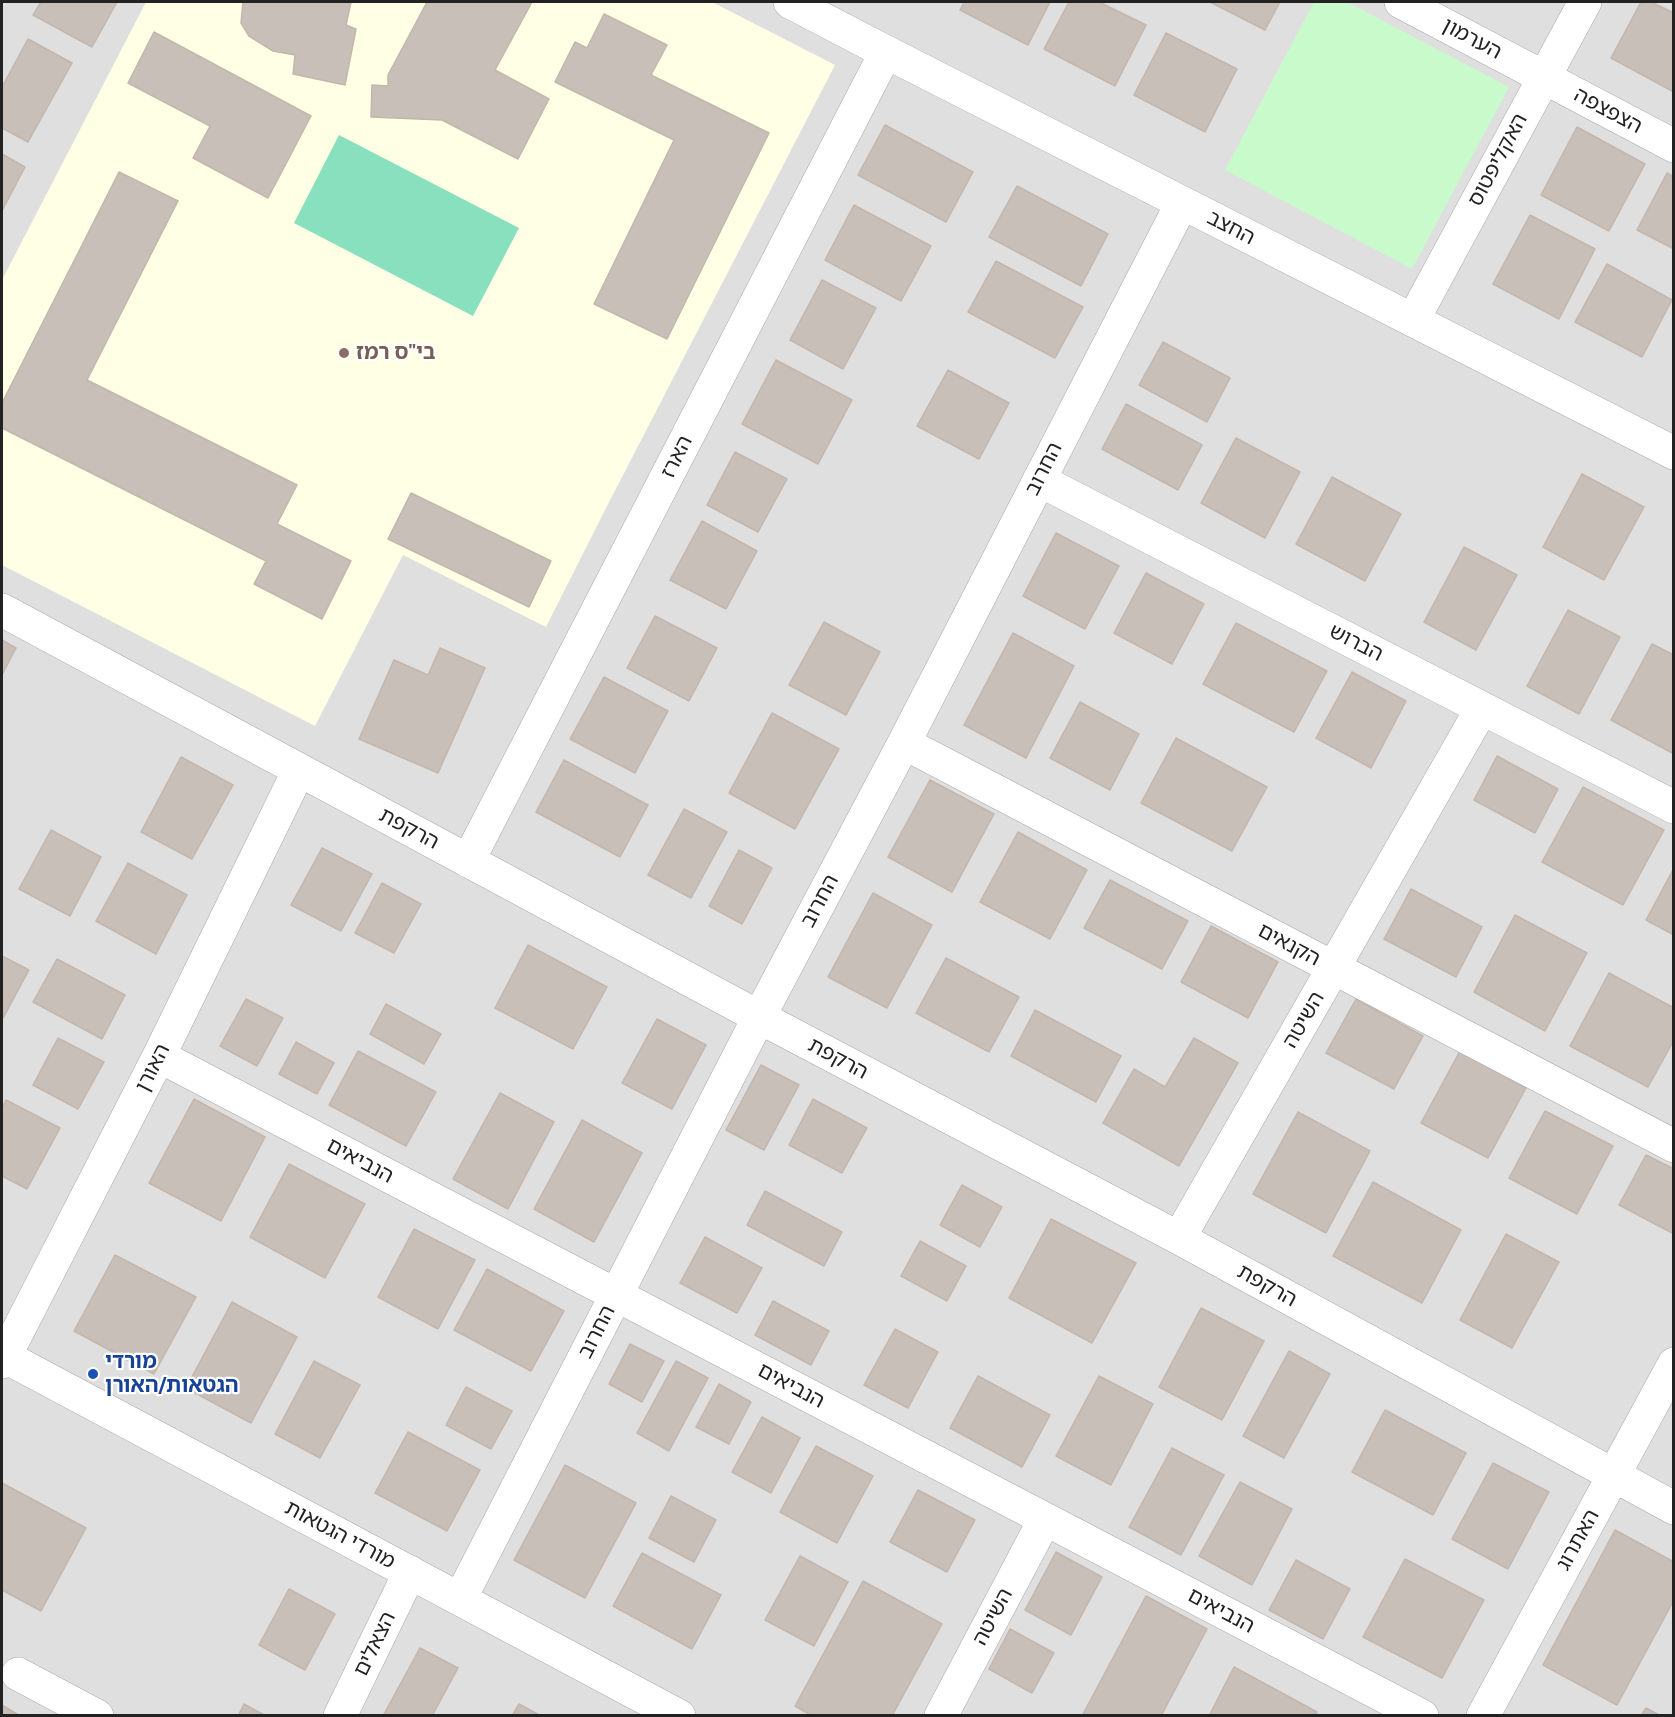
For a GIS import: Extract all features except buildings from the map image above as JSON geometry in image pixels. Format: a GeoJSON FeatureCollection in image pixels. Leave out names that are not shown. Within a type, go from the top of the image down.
{"type":"FeatureCollection","features":[{"type":"Feature","properties":{"kind":"street","name":"החצב"},"geometry":{"type":"LineString","coordinates":[[790,2],[1674,453]]}},
{"type":"Feature","properties":{"kind":"street","name":"הערמון"},"geometry":{"type":"LineString","coordinates":[[1401,2],[1543,77]]}},
{"type":"Feature","properties":{"kind":"street","name":"האקליפטוס"},"geometry":{"type":"LineString","coordinates":[[1413,320],[1585,2]]}},
{"type":"Feature","properties":{"kind":"street","name":"הארז"},"geometry":{"type":"LineString","coordinates":[[468,861],[886,52]]}},
{"type":"Feature","properties":{"kind":"street","name":"הצפצפה"},"geometry":{"type":"LineString","coordinates":[[1543,77],[1674,146]]}},
{"type":"Feature","properties":{"kind":"street","name":"החרוב"},"geometry":{"type":"LineString","coordinates":[[460,1599],[759,1017],[904,743],[1182,204]]}},
{"type":"Feature","properties":{"kind":"street","name":"הברוש"},"geometry":{"type":"LineString","coordinates":[[1039,480],[1674,807]]}},
{"type":"Feature","properties":{"kind":"street","name":"הרקפת"},"geometry":{"type":"LineString","coordinates":[[2,610],[759,1017],[1179,1238],[1674,1508]]}},
{"type":"Feature","properties":{"kind":"street","name":"השיטה"},"geometry":{"type":"LineString","coordinates":[[1179,1238],[1482,708]]}},
{"type":"Feature","properties":{"kind":"street","name":"הקנאים"},"geometry":{"type":"LineString","coordinates":[[904,743],[1674,1146]]}},
{"type":"Feature","properties":{"kind":"street","name":"האורן"},"geometry":{"type":"LineString","coordinates":[[2,1358],[159,1056],[299,770]]}},
{"type":"Feature","properties":{"kind":"street","name":"הנביאים"},"geometry":{"type":"LineString","coordinates":[[159,1056],[1422,1716]]}},
{"type":"Feature","properties":{"kind":"street","name":"מורדי הגטאות"},"geometry":{"type":"LineString","coordinates":[[2,1358],[679,1716]]}},
{"type":"Feature","properties":{"kind":"street","name":"האתרוג"},"geometry":{"type":"LineString","coordinates":[[1482,1716],[1674,1364]]}},
{"type":"Feature","properties":{"kind":"street","name":"השיטה"},"geometry":{"type":"LineString","coordinates":[[941,1716],[1045,1519]]}},
{"type":"Feature","properties":{"kind":"street","name":"הצאלים"},"geometry":{"type":"LineString","coordinates":[[340,1716],[410,1572]]}},
{"type":"Feature","properties":{"kind":"street"},"geometry":{"type":"LineString","coordinates":[[18,1674],[97,1716]]}},
{"type":"Feature","properties":{"kind":"shaded area"},"geometry":{"type":"Polygon","coordinates":[[[2,2],[1673,2],[1673,1715],[2,1715],[2,2]]]}},
{"type":"Feature","properties":{"kind":"shaded area","name":"בי\"ס רמז"},"geometry":{"type":"Polygon","coordinates":[[[146,2],[712,2],[835,65],[546,627],[403,555],[315,726],[2,565],[2,280],[146,2]]]}},
{"type":"Feature","properties":{"kind":"green space"},"geometry":{"type":"Polygon","coordinates":[[[1314,2],[1347,2],[1509,87],[1412,269],[1225,170],[1314,2]]]}},
{"type":"Feature","properties":{"kind":"green space"},"geometry":{"type":"Polygon","coordinates":[[[339,135],[519,228],[473,316],[294,223],[339,135]]]}},
{"type":"Feature","properties":{"kind":"place","name":"בי\"ס רמז"},"geometry":{"type":"Point","coordinates":[344,353]}},
{"type":"Feature","properties":{"kind":"place","name":"מורדי הגטאות/האורן"},"geometry":{"type":"Point","coordinates":[93,1374]}}]}
